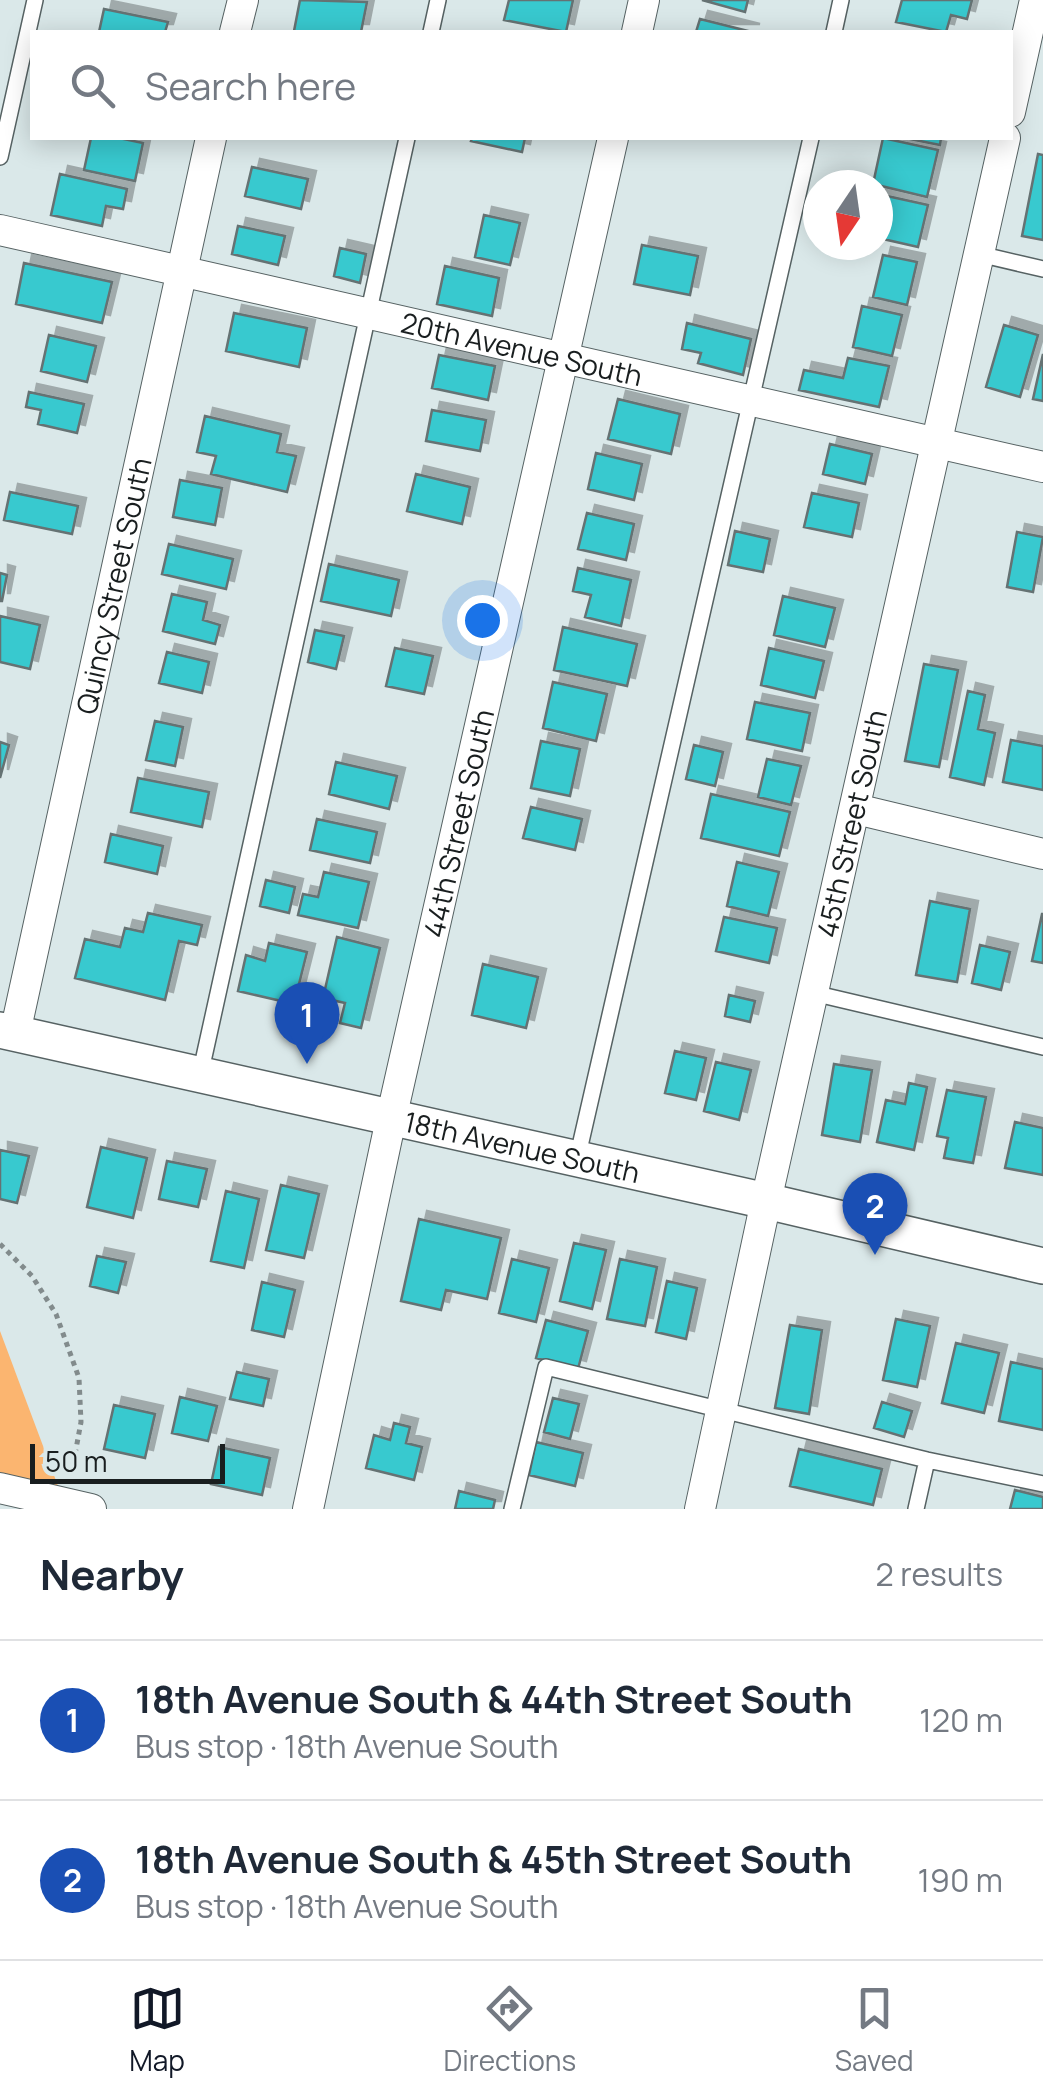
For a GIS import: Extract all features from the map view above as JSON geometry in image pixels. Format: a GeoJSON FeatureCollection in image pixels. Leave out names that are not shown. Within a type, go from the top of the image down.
{"type":"FeatureCollection","features":[{"type":"Feature","properties":{"kind":"street"},"geometry":{"type":"LineString","coordinates":[[236,30],[243,0]]}},
{"type":"Feature","properties":{"kind":"street"},"geometry":{"type":"LineString","coordinates":[[637,30],[644,0]]}},
{"type":"Feature","properties":{"kind":"street"},"geometry":{"type":"LineString","coordinates":[[1013,107],[1032,72],[1035,0]]}},
{"type":"Feature","properties":{"kind":"street","name":"Quincy Street South"},"geometry":{"type":"LineString","coordinates":[[8,1032],[212,140]]}},
{"type":"Feature","properties":{"kind":"street","name":"44th Street South"},"geometry":{"type":"LineString","coordinates":[[308,1509],[391,1118],[613,140]]}},
{"type":"Feature","properties":{"kind":"street","name":"45th Street South"},"geometry":{"type":"LineString","coordinates":[[700,1509],[1005,140]]}},
{"type":"Feature","properties":{"kind":"street","name":"20th Avenue South"},"geometry":{"type":"LineString","coordinates":[[0,230],[1043,467]]}},
{"type":"Feature","properties":{"kind":"street"},"geometry":{"type":"LineString","coordinates":[[856,809],[1043,854]]}},
{"type":"Feature","properties":{"kind":"street","name":"18th Avenue South"},"geometry":{"type":"LineString","coordinates":[[8,1032],[1043,1266]]}},
{"type":"Feature","properties":{"kind":"street"},"geometry":{"type":"LineString","coordinates":[[0,1488],[79,1506]]}},
{"type":"Feature","properties":{"kind":"lane"},"geometry":{"type":"LineString","coordinates":[[0,156],[35,0]]}},
{"type":"Feature","properties":{"kind":"lane"},"geometry":{"type":"LineString","coordinates":[[431,30],[438,0]]}},
{"type":"Feature","properties":{"kind":"lane"},"geometry":{"type":"LineString","coordinates":[[834,30],[841,0]]}},
{"type":"Feature","properties":{"kind":"lane"},"geometry":{"type":"LineString","coordinates":[[200,1075],[407,140]]}},
{"type":"Feature","properties":{"kind":"lane"},"geometry":{"type":"LineString","coordinates":[[577,1160],[811,140]]}},
{"type":"Feature","properties":{"kind":"lane"},"geometry":{"type":"LineString","coordinates":[[978,254],[1043,269]]}},
{"type":"Feature","properties":{"kind":"lane"},"geometry":{"type":"LineString","coordinates":[[814,994],[1043,1047]]}},
{"type":"Feature","properties":{"kind":"lane"},"geometry":{"type":"LineString","coordinates":[[512,1509],[546,1367],[927,1460],[1043,1484]]}},
{"type":"Feature","properties":{"kind":"lane"},"geometry":{"type":"LineString","coordinates":[[916,1509],[927,1460]]}},
{"type":"Feature","properties":{"kind":"path"},"geometry":{"type":"LineString","coordinates":[[0,1244],[32,1276],[56,1314],[79,1378],[79,1506]]}},
{"type":"Feature","properties":{"kind":"shaded area"},"geometry":{"type":"Polygon","coordinates":[[[0,1331],[58,1486],[0,1473],[0,1331]]]}},
{"type":"Feature","properties":{"kind":"building"},"geometry":{"type":"Polygon","coordinates":[[[300,0],[367,2],[361,30],[294,30],[300,0]]]}},
{"type":"Feature","properties":{"kind":"building"},"geometry":{"type":"Polygon","coordinates":[[[509,0],[573,0],[566,30],[504,20],[509,0]]]}},
{"type":"Feature","properties":{"kind":"building"},"geometry":{"type":"Polygon","coordinates":[[[702,0],[748,0],[745,12],[702,0]]]}},
{"type":"Feature","properties":{"kind":"building"},"geometry":{"type":"Polygon","coordinates":[[[902,0],[972,0],[967,19],[951,15],[947,30],[896,22],[902,0]]]}},
{"type":"Feature","properties":{"kind":"building"},"geometry":{"type":"Polygon","coordinates":[[[104,9],[168,22],[166,30],[99,30],[104,9]]]}},
{"type":"Feature","properties":{"kind":"building"},"geometry":{"type":"Polygon","coordinates":[[[700,19],[744,30],[697,30],[700,19]]]}},
{"type":"Feature","properties":{"kind":"building"},"geometry":{"type":"Polygon","coordinates":[[[91,140],[143,143],[135,181],[84,170],[91,140]]]}},
{"type":"Feature","properties":{"kind":"building"},"geometry":{"type":"Polygon","coordinates":[[[471,140],[525,140],[522,152],[471,140]]]}},
{"type":"Feature","properties":{"kind":"building"},"geometry":{"type":"Polygon","coordinates":[[[883,140],[938,150],[927,197],[893,189],[893,170],[876,170],[883,140]]]}},
{"type":"Feature","properties":{"kind":"building"},"geometry":{"type":"Polygon","coordinates":[[[915,140],[941,140],[940,145],[915,140]]]}},
{"type":"Feature","properties":{"kind":"building"},"geometry":{"type":"Polygon","coordinates":[[[1038,154],[1043,155],[1043,240],[1022,236],[1038,154]]]}},
{"type":"Feature","properties":{"kind":"building"},"geometry":{"type":"Polygon","coordinates":[[[252,167],[308,179],[301,209],[245,196],[252,167]]]}},
{"type":"Feature","properties":{"kind":"building"},"geometry":{"type":"Polygon","coordinates":[[[60,174],[127,189],[123,209],[106,206],[102,226],[51,215],[60,174]]]}},
{"type":"Feature","properties":{"kind":"building"},"geometry":{"type":"Polygon","coordinates":[[[893,197],[928,205],[918,247],[893,241],[893,197]]]}},
{"type":"Feature","properties":{"kind":"building"},"geometry":{"type":"Polygon","coordinates":[[[484,215],[520,223],[510,265],[475,257],[484,215]]]}},
{"type":"Feature","properties":{"kind":"building"},"geometry":{"type":"Polygon","coordinates":[[[238,226],[285,236],[278,265],[232,254],[238,226]]]}},
{"type":"Feature","properties":{"kind":"building"},"geometry":{"type":"Polygon","coordinates":[[[642,245],[698,256],[690,295],[634,284],[642,245]]]}},
{"type":"Feature","properties":{"kind":"building"},"geometry":{"type":"Polygon","coordinates":[[[340,248],[366,254],[360,283],[334,276],[340,248]]]}},
{"type":"Feature","properties":{"kind":"building"},"geometry":{"type":"Polygon","coordinates":[[[893,257],[917,262],[907,305],[873,297],[882,260],[893,257]]]}},
{"type":"Feature","properties":{"kind":"building"},"geometry":{"type":"Polygon","coordinates":[[[24,263],[112,282],[102,323],[16,304],[24,263]]]}},
{"type":"Feature","properties":{"kind":"building"},"geometry":{"type":"Polygon","coordinates":[[[445,266],[499,278],[492,316],[437,304],[445,266]]]}},
{"type":"Feature","properties":{"kind":"building"},"geometry":{"type":"Polygon","coordinates":[[[862,306],[902,315],[892,356],[853,347],[862,306]]]}},
{"type":"Feature","properties":{"kind":"building"},"geometry":{"type":"Polygon","coordinates":[[[234,313],[307,328],[299,367],[226,351],[234,313]]]}},
{"type":"Feature","properties":{"kind":"building"},"geometry":{"type":"Polygon","coordinates":[[[687,323],[751,339],[743,375],[698,363],[701,353],[682,349],[687,323]]]}},
{"type":"Feature","properties":{"kind":"building"},"geometry":{"type":"Polygon","coordinates":[[[1004,325],[1038,335],[1020,397],[986,387],[1004,325]]]}},
{"type":"Feature","properties":{"kind":"building"},"geometry":{"type":"Polygon","coordinates":[[[49,335],[96,346],[87,382],[41,371],[49,335]]]}},
{"type":"Feature","properties":{"kind":"building"},"geometry":{"type":"Polygon","coordinates":[[[1043,354],[1043,401],[1033,399],[1043,354]]]}},
{"type":"Feature","properties":{"kind":"building"},"geometry":{"type":"Polygon","coordinates":[[[439,355],[495,366],[488,400],[432,388],[439,355]]]}},
{"type":"Feature","properties":{"kind":"building"},"geometry":{"type":"Polygon","coordinates":[[[848,358],[889,366],[879,407],[799,390],[804,370],[843,378],[848,358]]]}},
{"type":"Feature","properties":{"kind":"building"},"geometry":{"type":"Polygon","coordinates":[[[29,392],[84,404],[77,433],[38,424],[41,410],[26,407],[29,392]]]}},
{"type":"Feature","properties":{"kind":"building"},"geometry":{"type":"Polygon","coordinates":[[[618,399],[680,414],[671,454],[608,439],[618,399]]]}},
{"type":"Feature","properties":{"kind":"building"},"geometry":{"type":"Polygon","coordinates":[[[432,410],[486,420],[480,451],[426,441],[432,410]]]}},
{"type":"Feature","properties":{"kind":"building"},"geometry":{"type":"Polygon","coordinates":[[[205,416],[281,434],[277,452],[296,456],[287,492],[211,474],[216,456],[197,452],[205,416]]]}},
{"type":"Feature","properties":{"kind":"building"},"geometry":{"type":"Polygon","coordinates":[[[830,444],[872,454],[865,484],[823,474],[830,444]]]}},
{"type":"Feature","properties":{"kind":"building"},"geometry":{"type":"Polygon","coordinates":[[[596,453],[642,464],[634,500],[588,489],[596,453]]]}},
{"type":"Feature","properties":{"kind":"building"},"geometry":{"type":"Polygon","coordinates":[[[416,474],[470,487],[462,524],[407,511],[416,474]]]}},
{"type":"Feature","properties":{"kind":"building"},"geometry":{"type":"Polygon","coordinates":[[[180,480],[222,488],[215,525],[173,517],[180,480]]]}},
{"type":"Feature","properties":{"kind":"building"},"geometry":{"type":"Polygon","coordinates":[[[10,492],[78,506],[72,534],[4,520],[10,492]]]}},
{"type":"Feature","properties":{"kind":"building"},"geometry":{"type":"Polygon","coordinates":[[[812,493],[859,503],[852,537],[804,527],[812,493]]]}},
{"type":"Feature","properties":{"kind":"building"},"geometry":{"type":"Polygon","coordinates":[[[587,513],[634,524],[626,560],[578,549],[587,513]]]}},
{"type":"Feature","properties":{"kind":"building"},"geometry":{"type":"Polygon","coordinates":[[[735,531],[770,539],[763,572],[728,565],[735,531]]]}},
{"type":"Feature","properties":{"kind":"building"},"geometry":{"type":"Polygon","coordinates":[[[1017,532],[1043,537],[1033,592],[1007,587],[1017,532]]]}},
{"type":"Feature","properties":{"kind":"building"},"geometry":{"type":"Polygon","coordinates":[[[169,544],[233,559],[226,589],[162,574],[169,544]]]}},
{"type":"Feature","properties":{"kind":"building"},"geometry":{"type":"Polygon","coordinates":[[[329,564],[399,580],[391,616],[321,601],[329,564]]]}},
{"type":"Feature","properties":{"kind":"building"},"geometry":{"type":"Polygon","coordinates":[[[578,568],[631,580],[621,626],[585,617],[591,595],[573,591],[578,568]]]}},
{"type":"Feature","properties":{"kind":"building"},"geometry":{"type":"Polygon","coordinates":[[[0,573],[7,575],[2,601],[0,601],[0,573]]]}},
{"type":"Feature","properties":{"kind":"building"},"geometry":{"type":"Polygon","coordinates":[[[172,594],[207,602],[203,620],[220,625],[215,644],[163,631],[172,594]]]}},
{"type":"Feature","properties":{"kind":"building"},"geometry":{"type":"Polygon","coordinates":[[[783,596],[835,608],[825,647],[774,635],[783,596]]]}},
{"type":"Feature","properties":{"kind":"building"},"geometry":{"type":"Polygon","coordinates":[[[0,616],[40,625],[30,669],[0,662],[0,616]]]}},
{"type":"Feature","properties":{"kind":"building"},"geometry":{"type":"Polygon","coordinates":[[[563,627],[637,644],[627,686],[554,670],[563,627]]]}},
{"type":"Feature","properties":{"kind":"building"},"geometry":{"type":"Polygon","coordinates":[[[315,630],[344,636],[336,669],[308,662],[315,630]]]}},
{"type":"Feature","properties":{"kind":"building"},"geometry":{"type":"Polygon","coordinates":[[[395,648],[433,656],[424,694],[386,686],[395,648]]]}},
{"type":"Feature","properties":{"kind":"building"},"geometry":{"type":"Polygon","coordinates":[[[769,648],[824,661],[815,698],[761,685],[769,648]]]}},
{"type":"Feature","properties":{"kind":"building"},"geometry":{"type":"Polygon","coordinates":[[[167,652],[209,662],[202,693],[159,683],[167,652]]]}},
{"type":"Feature","properties":{"kind":"building"},"geometry":{"type":"Polygon","coordinates":[[[924,664],[958,670],[939,767],[905,761],[924,664]]]}},
{"type":"Feature","properties":{"kind":"building"},"geometry":{"type":"Polygon","coordinates":[[[553,682],[607,694],[596,741],[543,728],[553,682]]]}},
{"type":"Feature","properties":{"kind":"building"},"geometry":{"type":"Polygon","coordinates":[[[968,691],[985,695],[978,729],[995,733],[984,785],[950,777],[968,691]]]}},
{"type":"Feature","properties":{"kind":"building"},"geometry":{"type":"Polygon","coordinates":[[[755,702],[810,713],[802,751],[747,739],[755,702]]]}},
{"type":"Feature","properties":{"kind":"building"},"geometry":{"type":"Polygon","coordinates":[[[155,721],[183,727],[175,766],[146,760],[155,721]]]}},
{"type":"Feature","properties":{"kind":"building"},"geometry":{"type":"Polygon","coordinates":[[[1011,740],[1043,746],[1043,790],[1003,782],[1011,740]]]}},
{"type":"Feature","properties":{"kind":"building"},"geometry":{"type":"Polygon","coordinates":[[[541,741],[580,749],[570,796],[531,788],[541,741]]]}},
{"type":"Feature","properties":{"kind":"building"},"geometry":{"type":"Polygon","coordinates":[[[0,742],[9,745],[0,778],[0,742]]]}},
{"type":"Feature","properties":{"kind":"building"},"geometry":{"type":"Polygon","coordinates":[[[694,745],[723,752],[715,786],[686,779],[694,745]]]}},
{"type":"Feature","properties":{"kind":"building"},"geometry":{"type":"Polygon","coordinates":[[[767,759],[801,766],[791,805],[758,797],[767,759]]]}},
{"type":"Feature","properties":{"kind":"building"},"geometry":{"type":"Polygon","coordinates":[[[336,762],[397,776],[389,809],[329,794],[336,762]]]}},
{"type":"Feature","properties":{"kind":"building"},"geometry":{"type":"Polygon","coordinates":[[[138,778],[209,792],[202,827],[131,812],[138,778]]]}},
{"type":"Feature","properties":{"kind":"building"},"geometry":{"type":"Polygon","coordinates":[[[711,794],[790,812],[779,856],[701,838],[711,794]]]}},
{"type":"Feature","properties":{"kind":"building"},"geometry":{"type":"Polygon","coordinates":[[[531,807],[582,819],[575,850],[523,838],[531,807]]]}},
{"type":"Feature","properties":{"kind":"building"},"geometry":{"type":"Polygon","coordinates":[[[317,819],[377,832],[370,863],[310,850],[317,819]]]}},
{"type":"Feature","properties":{"kind":"building"},"geometry":{"type":"Polygon","coordinates":[[[111,834],[163,846],[157,874],[105,862],[111,834]]]}},
{"type":"Feature","properties":{"kind":"building"},"geometry":{"type":"Polygon","coordinates":[[[737,862],[779,872],[768,916],[727,906],[737,862]]]}},
{"type":"Feature","properties":{"kind":"building"},"geometry":{"type":"Polygon","coordinates":[[[324,872],[369,882],[358,928],[298,915],[303,894],[318,897],[324,872]]]}},
{"type":"Feature","properties":{"kind":"building"},"geometry":{"type":"Polygon","coordinates":[[[266,880],[295,887],[289,913],[260,906],[266,880]]]}},
{"type":"Feature","properties":{"kind":"building"},"geometry":{"type":"Polygon","coordinates":[[[930,901],[970,909],[957,982],[916,975],[930,901]]]}},
{"type":"Feature","properties":{"kind":"building"},"geometry":{"type":"Polygon","coordinates":[[[148,913],[202,925],[197,945],[179,941],[165,1000],[75,978],[85,939],[120,947],[125,928],[143,932],[148,913]]]}},
{"type":"Feature","properties":{"kind":"building"},"geometry":{"type":"Polygon","coordinates":[[[1043,914],[1043,963],[1032,961],[1043,914]]]}},
{"type":"Feature","properties":{"kind":"building"},"geometry":{"type":"Polygon","coordinates":[[[724,917],[777,928],[769,963],[716,951],[724,917]]]}},
{"type":"Feature","properties":{"kind":"building"},"geometry":{"type":"Polygon","coordinates":[[[337,937],[380,948],[361,1028],[340,1023],[345,1003],[323,998],[337,937]]]}},
{"type":"Feature","properties":{"kind":"building"},"geometry":{"type":"Polygon","coordinates":[[[269,943],[307,952],[294,1004],[238,991],[246,955],[265,961],[269,943]]]}},
{"type":"Feature","properties":{"kind":"building"},"geometry":{"type":"Polygon","coordinates":[[[980,945],[1010,952],[1001,990],[972,983],[980,945]]]}},
{"type":"Feature","properties":{"kind":"building"},"geometry":{"type":"Polygon","coordinates":[[[483,964],[538,977],[526,1028],[472,1015],[483,964]]]}},
{"type":"Feature","properties":{"kind":"building"},"geometry":{"type":"Polygon","coordinates":[[[729,995],[755,1001],[750,1022],[725,1016],[729,995]]]}},
{"type":"Feature","properties":{"kind":"building"},"geometry":{"type":"Polygon","coordinates":[[[675,1051],[706,1058],[696,1100],[665,1093],[675,1051]]]}},
{"type":"Feature","properties":{"kind":"building"},"geometry":{"type":"Polygon","coordinates":[[[716,1062],[751,1070],[739,1120],[704,1111],[716,1062]]]}},
{"type":"Feature","properties":{"kind":"building"},"geometry":{"type":"Polygon","coordinates":[[[834,1064],[872,1070],[860,1142],[822,1135],[834,1064]]]}},
{"type":"Feature","properties":{"kind":"building"},"geometry":{"type":"Polygon","coordinates":[[[909,1083],[927,1087],[914,1150],[877,1142],[886,1100],[905,1104],[909,1083]]]}},
{"type":"Feature","properties":{"kind":"building"},"geometry":{"type":"Polygon","coordinates":[[[947,1090],[986,1097],[973,1163],[944,1158],[948,1138],[937,1136],[947,1090]]]}},
{"type":"Feature","properties":{"kind":"building"},"geometry":{"type":"Polygon","coordinates":[[[1015,1122],[1043,1128],[1043,1175],[1005,1168],[1015,1122]]]}},
{"type":"Feature","properties":{"kind":"building"},"geometry":{"type":"Polygon","coordinates":[[[101,1147],[147,1158],[133,1218],[87,1207],[101,1147]]]}},
{"type":"Feature","properties":{"kind":"building"},"geometry":{"type":"Polygon","coordinates":[[[0,1150],[29,1156],[17,1203],[0,1199],[0,1150]]]}},
{"type":"Feature","properties":{"kind":"building"},"geometry":{"type":"Polygon","coordinates":[[[167,1161],[207,1169],[198,1207],[159,1199],[167,1161]]]}},
{"type":"Feature","properties":{"kind":"building"},"geometry":{"type":"Polygon","coordinates":[[[281,1185],[319,1194],[304,1258],[266,1250],[281,1185]]]}},
{"type":"Feature","properties":{"kind":"building"},"geometry":{"type":"Polygon","coordinates":[[[226,1191],[259,1199],[244,1268],[211,1261],[226,1191]]]}},
{"type":"Feature","properties":{"kind":"building"},"geometry":{"type":"Polygon","coordinates":[[[419,1219],[501,1238],[487,1299],[446,1290],[441,1310],[401,1301],[419,1219]]]}},
{"type":"Feature","properties":{"kind":"building"},"geometry":{"type":"Polygon","coordinates":[[[574,1243],[606,1250],[592,1309],[560,1301],[574,1243]]]}},
{"type":"Feature","properties":{"kind":"building"},"geometry":{"type":"Polygon","coordinates":[[[97,1256],[126,1262],[118,1293],[90,1286],[97,1256]]]}},
{"type":"Feature","properties":{"kind":"building"},"geometry":{"type":"Polygon","coordinates":[[[512,1259],[549,1268],[536,1322],[499,1313],[512,1259]]]}},
{"type":"Feature","properties":{"kind":"building"},"geometry":{"type":"Polygon","coordinates":[[[620,1259],[657,1267],[645,1326],[607,1319],[620,1259]]]}},
{"type":"Feature","properties":{"kind":"building"},"geometry":{"type":"Polygon","coordinates":[[[667,1281],[697,1288],[686,1339],[656,1332],[667,1281]]]}},
{"type":"Feature","properties":{"kind":"building"},"geometry":{"type":"Polygon","coordinates":[[[262,1282],[295,1290],[284,1337],[252,1330],[262,1282]]]}},
{"type":"Feature","properties":{"kind":"building"},"geometry":{"type":"Polygon","coordinates":[[[896,1319],[930,1326],[917,1387],[883,1380],[896,1319]]]}},
{"type":"Feature","properties":{"kind":"building"},"geometry":{"type":"Polygon","coordinates":[[[546,1320],[588,1331],[578,1369],[536,1358],[546,1320]]]}},
{"type":"Feature","properties":{"kind":"building"},"geometry":{"type":"Polygon","coordinates":[[[790,1325],[822,1330],[809,1414],[775,1408],[790,1325]]]}},
{"type":"Feature","properties":{"kind":"building"},"geometry":{"type":"Polygon","coordinates":[[[956,1343],[999,1353],[984,1413],[942,1403],[956,1343]]]}},
{"type":"Feature","properties":{"kind":"building"},"geometry":{"type":"Polygon","coordinates":[[[1011,1362],[1043,1369],[1043,1430],[999,1421],[1011,1362]]]}},
{"type":"Feature","properties":{"kind":"building"},"geometry":{"type":"Polygon","coordinates":[[[237,1372],[269,1379],[263,1406],[230,1399],[237,1372]]]}},
{"type":"Feature","properties":{"kind":"building"},"geometry":{"type":"Polygon","coordinates":[[[180,1397],[217,1406],[208,1441],[172,1433],[180,1397]]]}},
{"type":"Feature","properties":{"kind":"building"},"geometry":{"type":"Polygon","coordinates":[[[553,1398],[579,1404],[570,1439],[544,1432],[553,1398]]]}},
{"type":"Feature","properties":{"kind":"building"},"geometry":{"type":"Polygon","coordinates":[[[882,1402],[912,1411],[904,1437],[874,1428],[882,1402]]]}},
{"type":"Feature","properties":{"kind":"building"},"geometry":{"type":"Polygon","coordinates":[[[114,1405],[155,1414],[145,1458],[104,1449],[114,1405]]]}},
{"type":"Feature","properties":{"kind":"building"},"geometry":{"type":"Polygon","coordinates":[[[394,1423],[410,1427],[406,1443],[422,1447],[414,1480],[366,1468],[374,1435],[390,1440],[394,1423]]]}},
{"type":"Feature","properties":{"kind":"building"},"geometry":{"type":"Polygon","coordinates":[[[536,1442],[583,1453],[575,1486],[529,1475],[536,1442]]]}},
{"type":"Feature","properties":{"kind":"building"},"geometry":{"type":"Polygon","coordinates":[[[219,1447],[270,1458],[262,1495],[211,1484],[219,1447]]]}},
{"type":"Feature","properties":{"kind":"building"},"geometry":{"type":"Polygon","coordinates":[[[799,1449],[882,1469],[873,1505],[790,1486],[799,1449]]]}},
{"type":"Feature","properties":{"kind":"building"},"geometry":{"type":"Polygon","coordinates":[[[1015,1490],[1043,1497],[1043,1509],[1010,1509],[1015,1490]]]}},
{"type":"Feature","properties":{"kind":"building"},"geometry":{"type":"Polygon","coordinates":[[[459,1491],[495,1500],[493,1509],[455,1509],[459,1491]]]}},
{"type":"Feature","properties":{"kind":"place","name":"18th Avenue South & 44th Street South"},"geometry":{"type":"Point","coordinates":[307,1064]}},
{"type":"Feature","properties":{"kind":"place","name":"18th Avenue South & 45th Street South"},"geometry":{"type":"Point","coordinates":[875,1255]}}]}
